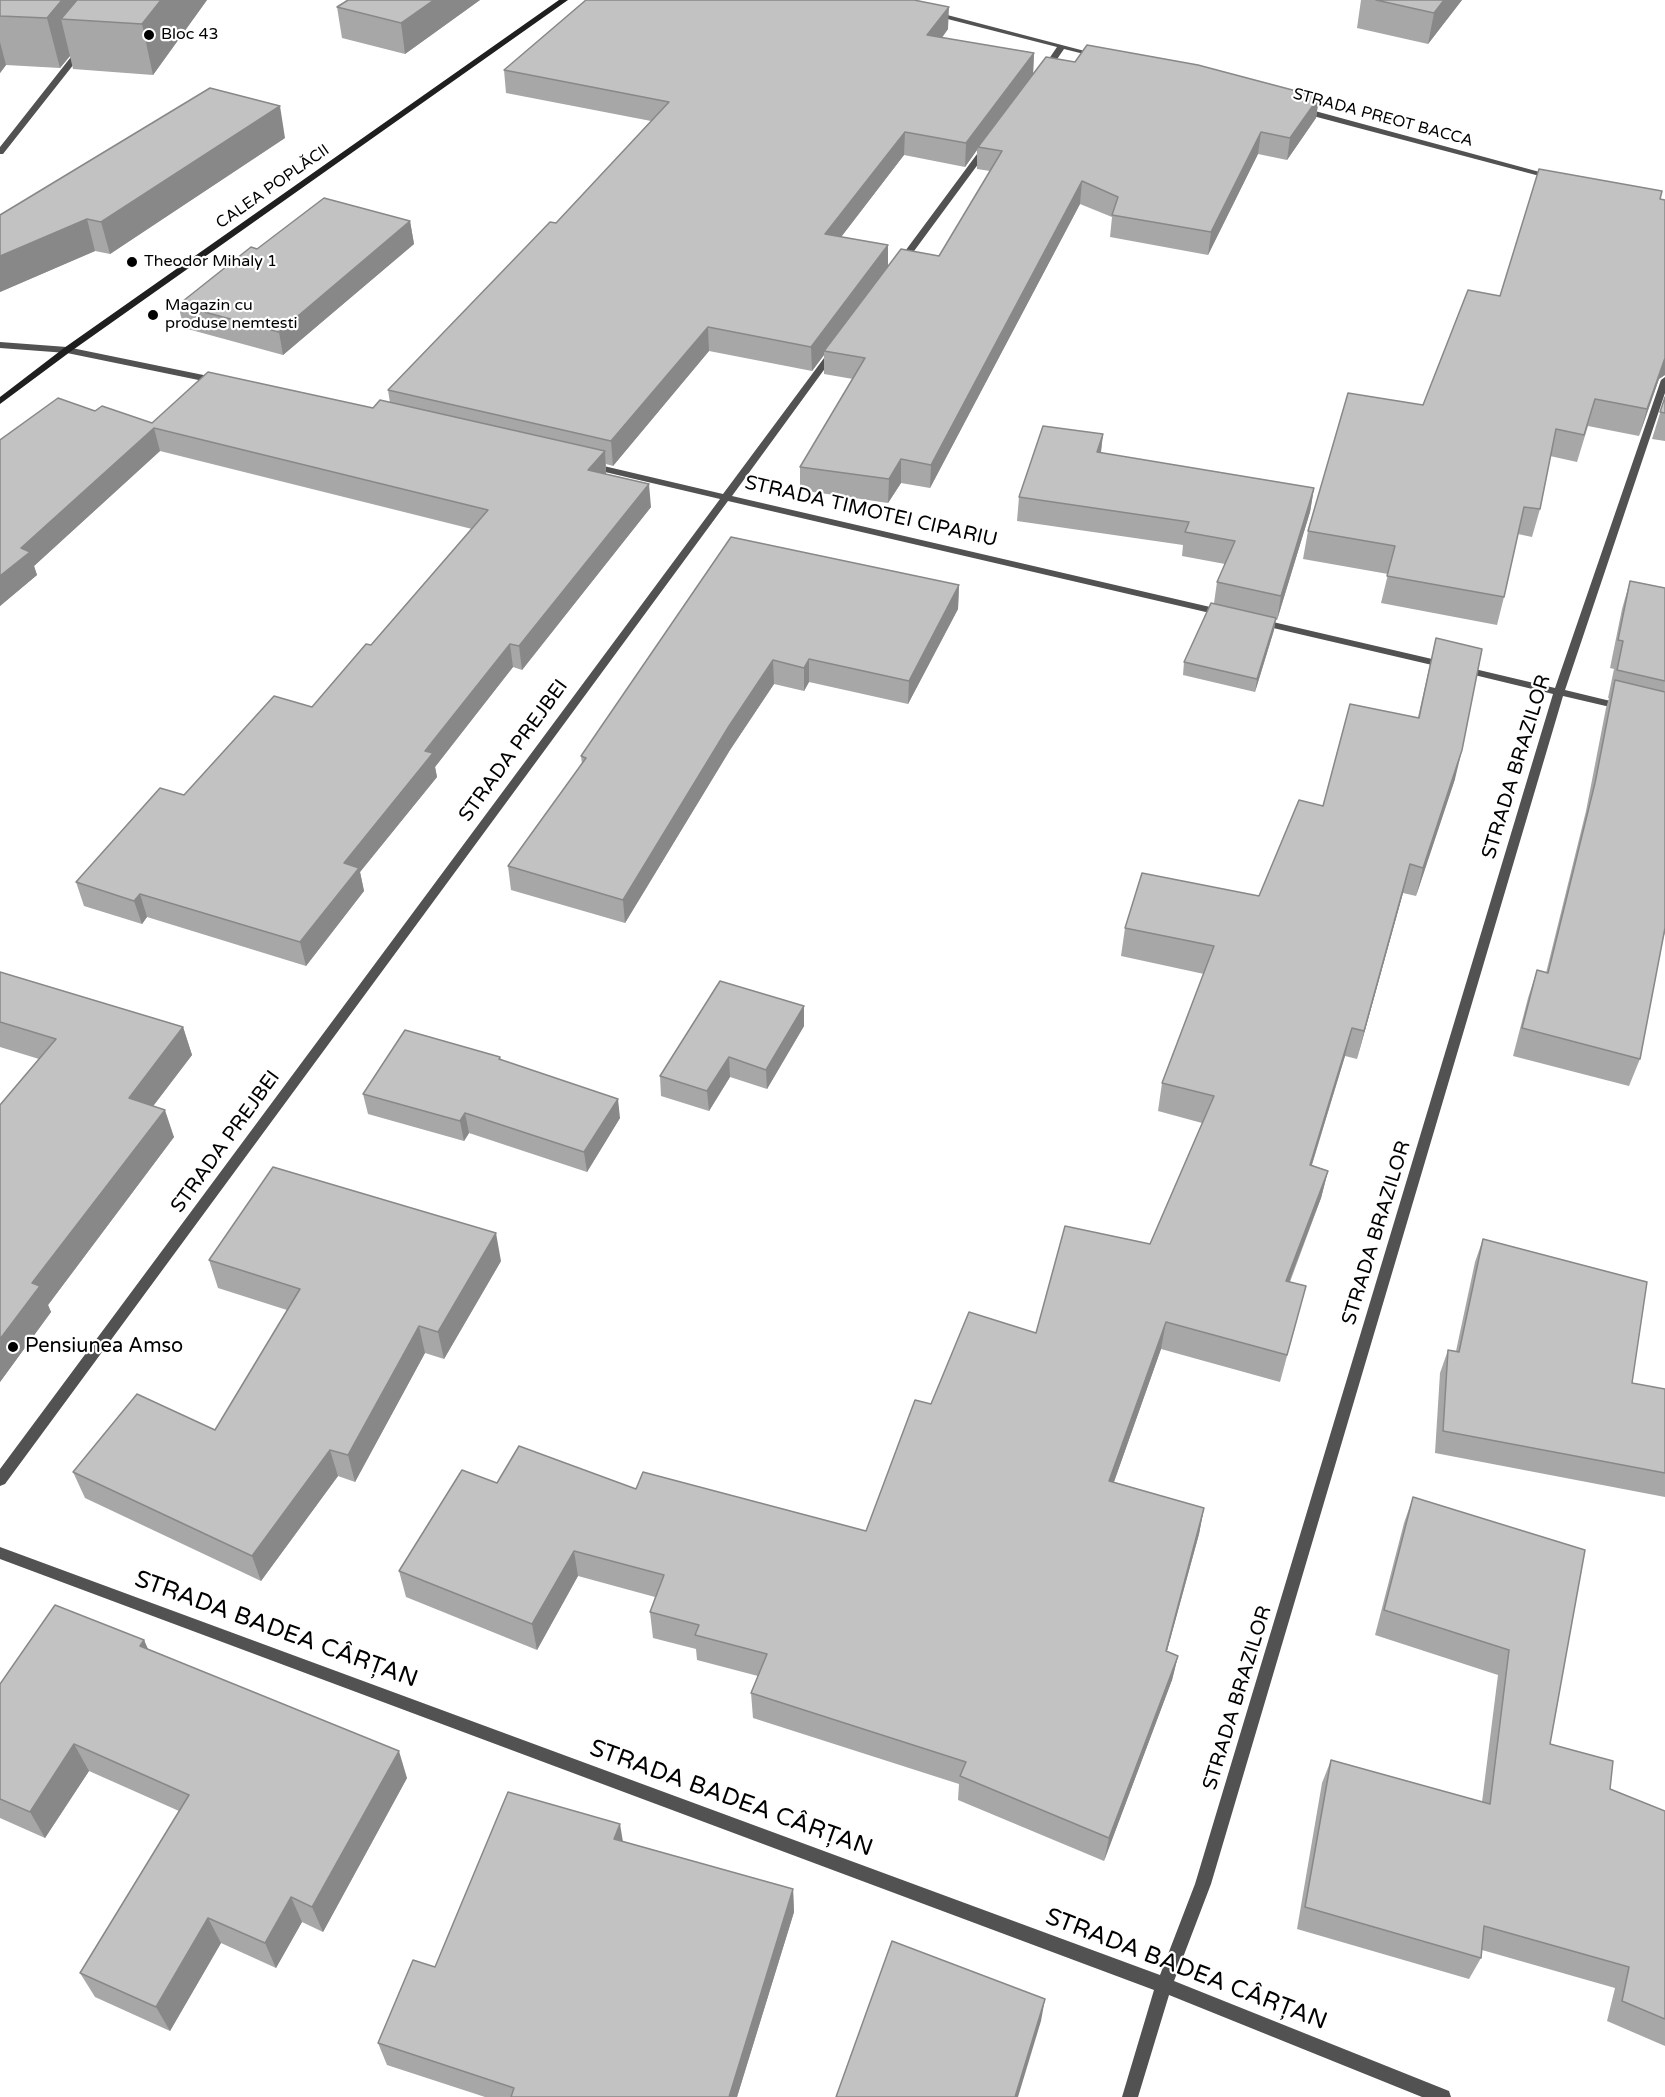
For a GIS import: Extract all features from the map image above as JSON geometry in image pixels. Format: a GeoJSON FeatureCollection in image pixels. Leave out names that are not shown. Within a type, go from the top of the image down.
{"type":"FeatureCollection","features":[{"type":"Feature","properties":{"kind":"main road","name":"CALEA POPLĂCII"},"geometry":{"type":"LineString","coordinates":[[0,401],[67,351],[564,0]]}},
{"type":"Feature","properties":{"kind":"street"},"geometry":{"type":"LineString","coordinates":[[930,12],[1108,59]]}},
{"type":"Feature","properties":{"kind":"street"},"geometry":{"type":"LineString","coordinates":[[0,152],[84,46]]}},
{"type":"Feature","properties":{"kind":"street"},"geometry":{"type":"LineString","coordinates":[[1042,74],[1062,46]]}},
{"type":"Feature","properties":{"kind":"street","name":"STRADA PREOT BACCA"},"geometry":{"type":"LineString","coordinates":[[1294,108],[1561,179]]}},
{"type":"Feature","properties":{"kind":"street"},"geometry":{"type":"LineString","coordinates":[[891,275],[992,141]]}},
{"type":"Feature","properties":{"kind":"street","name":"STRADA PREJBEI"},"geometry":{"type":"LineString","coordinates":[[0,1480],[840,342]]}},
{"type":"Feature","properties":{"kind":"street"},"geometry":{"type":"LineString","coordinates":[[0,345],[67,351],[234,384]]}},
{"type":"Feature","properties":{"kind":"street","name":"STRADA BRAZILOR"},"geometry":{"type":"LineString","coordinates":[[1130,2097],[1164,1985],[1203,1884],[1559,692],[1665,380]]}},
{"type":"Feature","properties":{"kind":"street","name":"STRADA TIMOTEI CIPARIU"},"geometry":{"type":"LineString","coordinates":[[585,464],[1235,616]]}},
{"type":"Feature","properties":{"kind":"street"},"geometry":{"type":"LineString","coordinates":[[1246,619],[1633,710]]}},
{"type":"Feature","properties":{"kind":"street","name":"STRADA BADEA CÂRȚAN"},"geometry":{"type":"LineString","coordinates":[[0,1553],[1164,1985],[1443,2097]]}},
{"type":"Feature","properties":{"kind":"building"},"geometry":{"type":"Polygon","coordinates":[[[0,0],[62,0],[47,18],[0,16],[0,0]]]}},
{"type":"Feature","properties":{"kind":"building"},"geometry":{"type":"Polygon","coordinates":[[[77,0],[161,0],[142,24],[61,19],[77,0]]]}},
{"type":"Feature","properties":{"kind":"building"},"geometry":{"type":"Polygon","coordinates":[[[348,0],[434,0],[401,23],[337,7],[348,0]]]}},
{"type":"Feature","properties":{"kind":"building"},"geometry":{"type":"Polygon","coordinates":[[[586,0],[914,0],[949,7],[927,35],[1034,53],[966,143],[905,132],[825,234],[888,245],[811,347],[708,327],[611,441],[388,390],[550,222],[556,223],[669,102],[504,70],[586,0]]]}},
{"type":"Feature","properties":{"kind":"building"},"geometry":{"type":"Polygon","coordinates":[[[1376,0],[1444,0],[1434,13],[1376,0]]]}},
{"type":"Feature","properties":{"kind":"building"},"geometry":{"type":"Polygon","coordinates":[[[1087,45],[1198,65],[1319,97],[1290,138],[1261,132],[1211,232],[1112,215],[1118,197],[1082,181],[931,465],[901,459],[889,479],[800,467],[865,358],[824,351],[901,249],[939,256],[1002,151],[978,147],[1046,57],[1075,62],[1087,45]]]}},
{"type":"Feature","properties":{"kind":"building"},"geometry":{"type":"Polygon","coordinates":[[[210,88],[280,106],[101,222],[87,219],[0,256],[0,215],[210,88]]]}},
{"type":"Feature","properties":{"kind":"building"},"geometry":{"type":"Polygon","coordinates":[[[1539,169],[1662,191],[1660,199],[1665,200],[1665,358],[1647,409],[1595,399],[1584,435],[1556,429],[1540,509],[1524,507],[1504,597],[1387,576],[1395,546],[1308,531],[1348,393],[1423,405],[1468,290],[1500,296],[1539,169]]]}},
{"type":"Feature","properties":{"kind":"building"},"geometry":{"type":"Polygon","coordinates":[[[324,198],[410,221],[279,332],[178,305],[251,247],[257,249],[324,198]]]}},
{"type":"Feature","properties":{"kind":"building"},"geometry":{"type":"Polygon","coordinates":[[[208,372],[373,408],[380,400],[605,451],[588,470],[649,484],[519,646],[510,644],[425,751],[433,753],[344,863],[359,868],[300,942],[140,894],[134,901],[76,882],[160,788],[184,795],[274,696],[312,707],[366,644],[371,645],[488,510],[154,428],[21,548],[30,552],[0,576],[0,440],[58,398],[95,411],[102,406],[152,423],[208,372]]]}},
{"type":"Feature","properties":{"kind":"building"},"geometry":{"type":"Polygon","coordinates":[[[1665,397],[1665,413],[1660,412],[1665,397]]]}},
{"type":"Feature","properties":{"kind":"building"},"geometry":{"type":"Polygon","coordinates":[[[1043,426],[1103,434],[1097,452],[1314,488],[1281,596],[1217,582],[1235,541],[1185,532],[1189,522],[1019,497],[1043,426]]]}},
{"type":"Feature","properties":{"kind":"building"},"geometry":{"type":"Polygon","coordinates":[[[731,537],[959,585],[909,681],[809,659],[804,668],[773,660],[729,726],[623,900],[508,866],[586,758],[581,756],[731,537]]]}},
{"type":"Feature","properties":{"kind":"building"},"geometry":{"type":"Polygon","coordinates":[[[1630,581],[1665,588],[1665,681],[1617,670],[1623,641],[1618,640],[1630,581]]]}},
{"type":"Feature","properties":{"kind":"building"},"geometry":{"type":"Polygon","coordinates":[[[1211,603],[1276,618],[1257,679],[1184,662],[1211,603]]]}},
{"type":"Feature","properties":{"kind":"building"},"geometry":{"type":"Polygon","coordinates":[[[1436,638],[1482,649],[1462,750],[1423,868],[1410,864],[1364,1031],[1352,1028],[1310,1165],[1328,1171],[1286,1281],[1306,1286],[1287,1355],[1166,1322],[1109,1481],[1204,1508],[1166,1651],[1178,1656],[1109,1838],[960,1776],[966,1762],[751,1693],[767,1654],[695,1635],[699,1625],[650,1612],[664,1575],[574,1551],[532,1624],[399,1571],[462,1470],[497,1483],[519,1446],[636,1489],[643,1472],[866,1531],[915,1400],[931,1404],[969,1312],[1036,1333],[1065,1226],[1150,1244],[1214,1096],[1162,1083],[1214,946],[1125,928],[1142,873],[1259,896],[1299,800],[1323,806],[1350,704],[1419,718],[1436,638]]]}},
{"type":"Feature","properties":{"kind":"building"},"geometry":{"type":"Polygon","coordinates":[[[1615,680],[1665,692],[1665,928],[1640,1059],[1522,1028],[1537,970],[1548,973],[1595,783],[1615,680]]]}},
{"type":"Feature","properties":{"kind":"building"},"geometry":{"type":"Polygon","coordinates":[[[0,972],[183,1027],[129,1098],[165,1110],[32,1283],[40,1286],[0,1339],[0,1105],[56,1039],[0,1022],[0,972]]]}},
{"type":"Feature","properties":{"kind":"building"},"geometry":{"type":"Polygon","coordinates":[[[720,981],[804,1006],[766,1070],[729,1057],[707,1091],[660,1076],[720,981]]]}},
{"type":"Feature","properties":{"kind":"building"},"geometry":{"type":"Polygon","coordinates":[[[405,1030],[500,1057],[499,1059],[618,1099],[584,1152],[465,1113],[460,1121],[363,1094],[405,1030]]]}},
{"type":"Feature","properties":{"kind":"building"},"geometry":{"type":"Polygon","coordinates":[[[273,1167],[496,1233],[438,1332],[419,1326],[348,1455],[330,1450],[252,1556],[73,1472],[137,1394],[215,1430],[300,1289],[209,1260],[273,1167]]]}},
{"type":"Feature","properties":{"kind":"building"},"geometry":{"type":"Polygon","coordinates":[[[1483,1239],[1647,1282],[1632,1383],[1665,1389],[1665,1473],[1443,1431],[1448,1350],[1459,1352],[1483,1239]]]}},
{"type":"Feature","properties":{"kind":"building"},"geometry":{"type":"Polygon","coordinates":[[[1413,1497],[1585,1550],[1550,1744],[1613,1761],[1610,1789],[1665,1811],[1665,2019],[1622,2001],[1629,1967],[1484,1926],[1481,1958],[1305,1907],[1331,1760],[1490,1804],[1509,1650],[1384,1610],[1413,1497]]]}},
{"type":"Feature","properties":{"kind":"building"},"geometry":{"type":"Polygon","coordinates":[[[55,1605],[144,1640],[140,1646],[399,1751],[312,1907],[291,1897],[265,1943],[208,1918],[156,2007],[80,1973],[189,1795],[74,1744],[30,1812],[0,1799],[0,1684],[55,1605]]]}},
{"type":"Feature","properties":{"kind":"building"},"geometry":{"type":"Polygon","coordinates":[[[508,1792],[620,1824],[614,1839],[793,1889],[729,2097],[511,2097],[514,2088],[378,2043],[413,1960],[435,1967],[508,1792]]]}},
{"type":"Feature","properties":{"kind":"building"},"geometry":{"type":"Polygon","coordinates":[[[892,1941],[1045,1999],[1015,2097],[836,2097],[892,1941]]]}},
{"type":"Feature","properties":{"kind":"place","name":"Bloc 43"},"geometry":{"type":"Point","coordinates":[149,35]}},
{"type":"Feature","properties":{"kind":"place","name":"Theodor Mihaly 1"},"geometry":{"type":"Point","coordinates":[132,262]}},
{"type":"Feature","properties":{"kind":"place","name":"Magazin cu produse nemtesti"},"geometry":{"type":"Point","coordinates":[153,315]}},
{"type":"Feature","properties":{"kind":"place","name":"Pensiunea Amso"},"geometry":{"type":"Point","coordinates":[13,1347]}}]}
